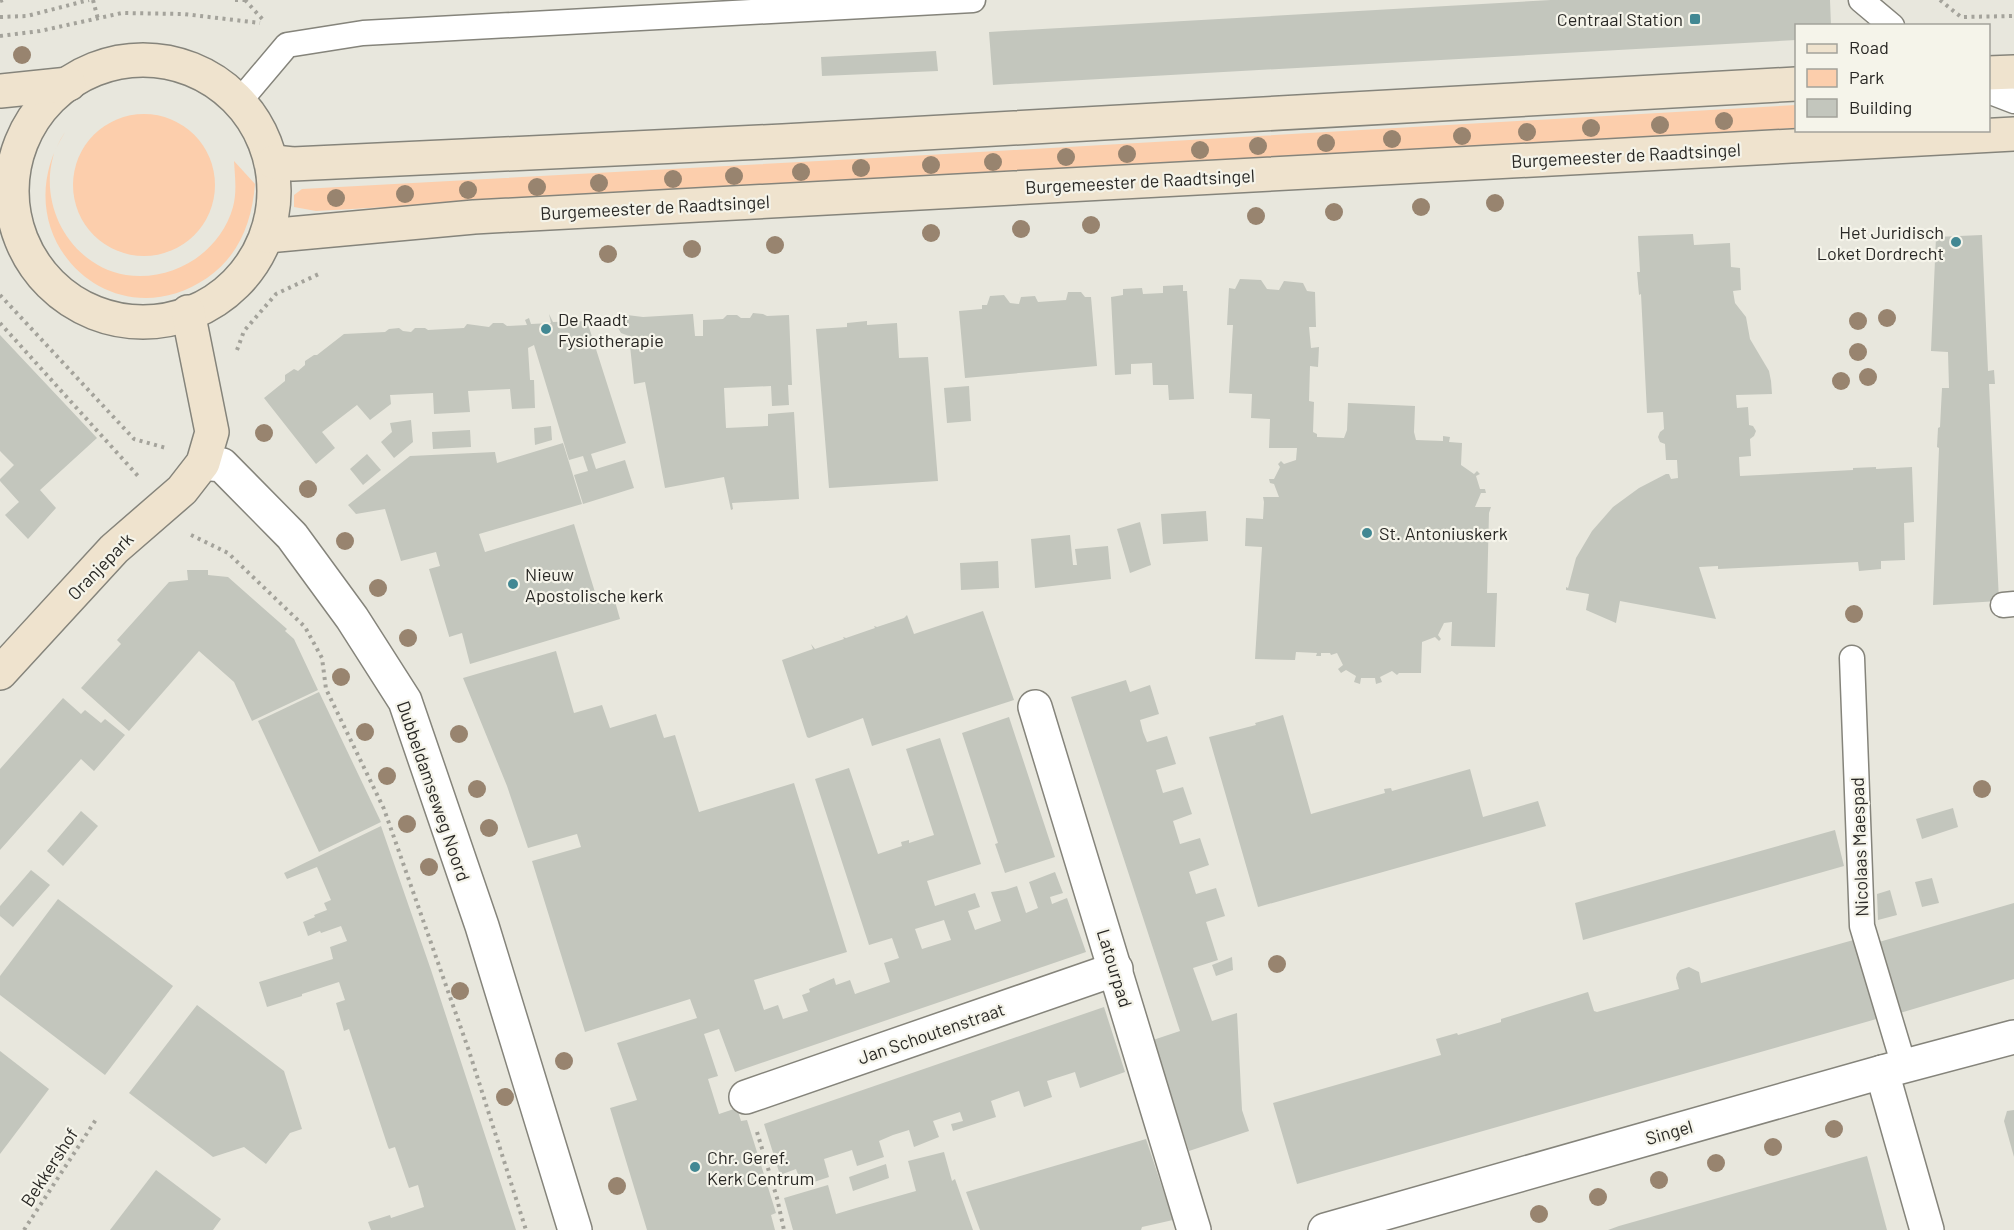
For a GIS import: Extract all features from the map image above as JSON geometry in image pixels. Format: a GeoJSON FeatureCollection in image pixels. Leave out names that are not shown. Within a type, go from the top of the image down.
{"type":"FeatureCollection","features":[{"type":"Feature","properties":{"kind":"main road"},"geometry":{"type":"LineString","coordinates":[[147,60],[168,63],[197,72],[223,88],[238,103],[258,131],[274,162],[277,188],[275,213],[267,237],[254,261],[235,282],[213,299],[188,312],[167,318],[122,321],[79,306],[59,294],[43,279],[30,260],[10,244],[11,199],[6,179],[16,162],[26,136],[43,111],[69,84],[106,66],[126,61],[147,60]]}},
{"type":"Feature","properties":{"kind":"main road"},"geometry":{"type":"LineString","coordinates":[[1990,73],[2014,72]]}},
{"type":"Feature","properties":{"kind":"main road"},"geometry":{"type":"LineString","coordinates":[[0,91],[69,84]]}},
{"type":"Feature","properties":{"kind":"main road"},"geometry":{"type":"LineString","coordinates":[[274,162],[293,164],[783,141],[1795,84]]}},
{"type":"Feature","properties":{"kind":"main road","name":"Burgemeester de Raadtsingel"},"geometry":{"type":"LineString","coordinates":[[267,237],[474,217],[2014,134]]}},
{"type":"Feature","properties":{"kind":"main road"},"geometry":{"type":"LineString","coordinates":[[188,312],[212,432],[202,463]]}},
{"type":"Feature","properties":{"kind":"main road","name":"Oranjepark"},"geometry":{"type":"LineString","coordinates":[[0,673],[114,549],[182,490],[202,463]]}},
{"type":"Feature","properties":{"kind":"street","name":"Dubbeldamseweg Noord"},"geometry":{"type":"LineString","coordinates":[[202,463],[222,465],[292,536],[352,618],[405,701],[482,926],[575,1230]]}},
{"type":"Feature","properties":{"kind":"street","name":"Latourpad"},"geometry":{"type":"LineString","coordinates":[[1035,707],[1194,1230]]}},
{"type":"Feature","properties":{"kind":"street","name":"Jan Schoutenstraat"},"geometry":{"type":"LineString","coordinates":[[746,1097],[1116,969]]}},
{"type":"Feature","properties":{"kind":"street","name":"Singel"},"geometry":{"type":"LineString","coordinates":[[1325,1230],[1893,1069],[2014,1037]]}},
{"type":"Feature","properties":{"kind":"street"},"geometry":{"type":"LineString","coordinates":[[1893,1069],[1927,1230]]}},
{"type":"Feature","properties":{"kind":"lane"},"geometry":{"type":"LineString","coordinates":[[238,103],[287,45],[363,33],[973,0]]}},
{"type":"Feature","properties":{"kind":"lane"},"geometry":{"type":"LineString","coordinates":[[1862,1],[1865,24]]}},
{"type":"Feature","properties":{"kind":"lane"},"geometry":{"type":"LineString","coordinates":[[1862,1],[1890,24]]}},
{"type":"Feature","properties":{"kind":"lane"},"geometry":{"type":"LineString","coordinates":[[1990,91],[2014,101]]}},
{"type":"Feature","properties":{"kind":"lane","name":"Nicolaas Maespad"},"geometry":{"type":"LineString","coordinates":[[1852,658],[1862,926],[1893,1069]]}},
{"type":"Feature","properties":{"kind":"path"},"geometry":{"type":"LineString","coordinates":[[0,17],[27,16],[89,0]]}},
{"type":"Feature","properties":{"kind":"path"},"geometry":{"type":"LineString","coordinates":[[93,0],[98,19]]}},
{"type":"Feature","properties":{"kind":"path"},"geometry":{"type":"LineString","coordinates":[[235,0],[248,0]]}},
{"type":"Feature","properties":{"kind":"path"},"geometry":{"type":"LineString","coordinates":[[1940,0],[1961,16],[2014,16]]}},
{"type":"Feature","properties":{"kind":"path"},"geometry":{"type":"LineString","coordinates":[[0,36],[40,31],[122,13],[184,14],[267,24]]}},
{"type":"Feature","properties":{"kind":"path"},"geometry":{"type":"LineString","coordinates":[[234,358],[244,331],[276,294],[316,274],[327,272]]}},
{"type":"Feature","properties":{"kind":"path"},"geometry":{"type":"LineString","coordinates":[[0,295],[134,439]]}},
{"type":"Feature","properties":{"kind":"path"},"geometry":{"type":"LineString","coordinates":[[0,323],[184,532],[228,553],[305,627],[322,658],[326,689],[384,809],[469,1051],[526,1230]]}},
{"type":"Feature","properties":{"kind":"path"},"geometry":{"type":"LineString","coordinates":[[746,1097],[777,1198],[784,1230]]}},
{"type":"Feature","properties":{"kind":"path","name":"Bekkershof"},"geometry":{"type":"LineString","coordinates":[[24,1230],[97,1118]]}},
{"type":"Feature","properties":{"kind":"green space"},"geometry":{"type":"Polygon","coordinates":[[[1795,105],[1795,128],[316,211],[294,207],[294,195],[302,189],[1795,105]]]}},
{"type":"Feature","properties":{"kind":"green space"},"geometry":{"type":"Polygon","coordinates":[[[144,114],[171,119],[194,135],[210,158],[215,185],[210,212],[194,235],[171,251],[144,256],[117,251],[94,235],[78,212],[73,185],[78,158],[94,135],[117,119],[144,114]]]}},
{"type":"Feature","properties":{"kind":"green space"},"geometry":{"type":"Polygon","coordinates":[[[65,132],[52,161],[55,150],[65,132]]]}},
{"type":"Feature","properties":{"kind":"green space"},"geometry":{"type":"Polygon","coordinates":[[[52,161],[51,196],[64,232],[75,247],[90,260],[126,275],[161,274],[177,269],[206,251],[227,223],[233,207],[234,161],[255,184],[251,212],[235,249],[228,259],[207,278],[170,295],[135,297],[102,288],[75,268],[56,240],[46,207],[48,170],[52,161]]]}},
{"type":"Feature","properties":{"kind":"building"},"geometry":{"type":"Polygon","coordinates":[[[1551,0],[1830,0],[1831,24],[1795,24],[1795,40],[993,85],[989,32],[1551,0]]]}},
{"type":"Feature","properties":{"kind":"building"},"geometry":{"type":"Polygon","coordinates":[[[936,51],[938,71],[822,76],[821,57],[936,51]]]}},
{"type":"Feature","properties":{"kind":"building"},"geometry":{"type":"Polygon","coordinates":[[[1693,234],[1694,245],[1730,243],[1731,267],[1740,268],[1741,290],[1733,291],[1735,303],[1746,317],[1750,339],[1769,371],[1771,381],[1772,394],[1736,395],[1737,408],[1748,407],[1749,425],[1753,426],[1756,431],[1750,439],[1751,456],[1739,457],[1740,476],[1853,470],[1853,468],[1912,467],[1914,522],[1904,523],[1905,560],[1881,561],[1881,569],[1859,571],[1858,562],[1718,569],[1718,566],[1699,567],[1716,619],[1620,601],[1616,623],[1586,610],[1589,594],[1566,590],[1566,587],[1568,588],[1576,558],[1592,531],[1613,507],[1639,488],[1666,474],[1669,474],[1671,479],[1678,478],[1677,460],[1666,460],[1665,444],[1660,442],[1658,437],[1664,429],[1663,412],[1647,413],[1641,294],[1639,295],[1637,272],[1640,272],[1638,236],[1693,234]]]}},
{"type":"Feature","properties":{"kind":"building"},"geometry":{"type":"Polygon","coordinates":[[[1982,235],[1988,371],[1994,370],[1995,384],[1989,384],[1999,601],[1933,605],[1938,428],[1940,427],[1942,388],[1949,388],[1948,352],[1931,351],[1936,237],[1982,235]]]}},
{"type":"Feature","properties":{"kind":"building","name":"St. Antoniuskerk"},"geometry":{"type":"Polygon","coordinates":[[[1240,279],[1261,280],[1267,289],[1279,290],[1284,281],[1303,283],[1307,291],[1315,292],[1316,327],[1309,327],[1311,348],[1319,347],[1318,367],[1310,366],[1309,401],[1314,402],[1313,432],[1317,434],[1317,437],[1344,438],[1347,430],[1348,403],[1415,406],[1416,440],[1443,441],[1443,436],[1450,437],[1449,442],[1462,443],[1461,465],[1474,474],[1477,471],[1480,474],[1476,476],[1480,489],[1485,489],[1486,493],[1481,493],[1475,507],[1491,507],[1487,593],[1497,593],[1495,647],[1451,646],[1452,622],[1444,623],[1438,635],[1441,639],[1439,641],[1435,637],[1422,642],[1421,673],[1399,673],[1397,675],[1392,671],[1380,677],[1382,682],[1376,684],[1375,678],[1361,678],[1360,684],[1354,682],[1356,676],[1346,670],[1341,673],[1338,669],[1343,665],[1337,653],[1331,655],[1321,653],[1321,656],[1316,656],[1317,653],[1296,652],[1295,660],[1255,659],[1262,547],[1245,546],[1246,518],[1263,519],[1263,497],[1279,497],[1274,484],[1270,483],[1269,479],[1274,479],[1281,461],[1284,464],[1296,460],[1297,448],[1269,448],[1270,419],[1251,418],[1252,394],[1229,393],[1233,325],[1227,325],[1229,288],[1235,289],[1240,279]]]}},
{"type":"Feature","properties":{"kind":"building"},"geometry":{"type":"Polygon","coordinates":[[[1183,285],[1183,291],[1187,291],[1194,399],[1169,400],[1168,385],[1153,385],[1152,363],[1131,364],[1131,374],[1115,375],[1111,297],[1123,295],[1123,289],[1142,288],[1143,294],[1163,293],[1163,286],[1183,285]]]}},
{"type":"Feature","properties":{"kind":"building"},"geometry":{"type":"Polygon","coordinates":[[[1068,292],[1081,292],[1085,297],[1091,297],[1097,366],[965,378],[959,311],[982,309],[982,305],[987,305],[990,296],[1004,295],[1010,303],[1019,304],[1021,297],[1035,296],[1038,302],[1066,300],[1068,292]]]}},
{"type":"Feature","properties":{"kind":"building"},"geometry":{"type":"Polygon","coordinates":[[[753,313],[767,316],[789,315],[792,385],[788,385],[789,405],[772,406],[771,386],[724,388],[726,428],[768,426],[768,414],[794,412],[799,499],[732,503],[733,509],[731,510],[724,477],[665,488],[645,382],[634,384],[629,336],[621,333],[617,326],[619,320],[627,315],[643,317],[693,314],[695,336],[703,336],[703,320],[723,319],[727,315],[750,318],[753,313]]]}},
{"type":"Feature","properties":{"kind":"building"},"geometry":{"type":"Polygon","coordinates":[[[549,314],[553,322],[587,321],[626,443],[591,454],[596,469],[625,460],[634,488],[583,504],[574,475],[588,471],[583,456],[569,460],[534,345],[528,348],[530,380],[534,380],[535,408],[512,409],[510,389],[468,391],[470,412],[434,414],[433,393],[390,395],[391,404],[370,420],[357,405],[322,432],[335,448],[316,464],[264,398],[285,381],[285,375],[294,369],[298,371],[305,365],[305,361],[317,355],[344,334],[385,332],[399,328],[411,332],[415,328],[428,330],[464,328],[467,324],[489,327],[493,323],[503,323],[507,326],[527,325],[525,320],[529,318],[531,324],[551,323],[549,314]]]}},
{"type":"Feature","properties":{"kind":"building"},"geometry":{"type":"Polygon","coordinates":[[[867,321],[867,325],[897,323],[899,358],[928,357],[938,481],[829,488],[816,329],[847,327],[847,323],[867,321]]]}},
{"type":"Feature","properties":{"kind":"building"},"geometry":{"type":"Polygon","coordinates":[[[0,335],[97,438],[40,490],[56,508],[28,539],[5,515],[19,502],[0,481],[14,465],[0,451],[0,335]]]}},
{"type":"Feature","properties":{"kind":"building"},"geometry":{"type":"Polygon","coordinates":[[[969,386],[971,421],[947,423],[944,388],[969,386]]]}},
{"type":"Feature","properties":{"kind":"building"},"geometry":{"type":"Polygon","coordinates":[[[411,420],[413,442],[394,458],[381,442],[392,432],[390,423],[411,420]]]}},
{"type":"Feature","properties":{"kind":"building"},"geometry":{"type":"Polygon","coordinates":[[[551,426],[552,440],[535,445],[534,428],[551,426]]]}},
{"type":"Feature","properties":{"kind":"building"},"geometry":{"type":"Polygon","coordinates":[[[470,430],[471,447],[433,449],[432,432],[470,430]]]}},
{"type":"Feature","properties":{"kind":"building"},"geometry":{"type":"Polygon","coordinates":[[[563,443],[582,504],[479,534],[485,552],[574,524],[598,602],[614,598],[620,619],[470,664],[462,633],[449,637],[429,569],[440,566],[436,552],[401,561],[385,509],[356,514],[348,505],[410,456],[495,452],[497,463],[563,443]]]}},
{"type":"Feature","properties":{"kind":"building"},"geometry":{"type":"Polygon","coordinates":[[[367,454],[381,470],[363,485],[350,469],[367,454]]]}},
{"type":"Feature","properties":{"kind":"building"},"geometry":{"type":"Polygon","coordinates":[[[1206,511],[1208,541],[1163,544],[1161,514],[1206,511]]]}},
{"type":"Feature","properties":{"kind":"building"},"geometry":{"type":"Polygon","coordinates":[[[1140,522],[1151,565],[1130,573],[1117,529],[1140,522]]]}},
{"type":"Feature","properties":{"kind":"building"},"geometry":{"type":"Polygon","coordinates":[[[1070,535],[1073,565],[1077,565],[1075,549],[1108,546],[1111,579],[1035,588],[1031,539],[1070,535]]]}},
{"type":"Feature","properties":{"kind":"building"},"geometry":{"type":"Polygon","coordinates":[[[998,561],[999,588],[961,590],[960,563],[998,561]]]}},
{"type":"Feature","properties":{"kind":"building"},"geometry":{"type":"Polygon","coordinates":[[[187,570],[208,570],[208,575],[228,577],[287,629],[285,631],[294,639],[318,690],[252,721],[234,682],[199,651],[129,731],[81,688],[121,644],[117,640],[169,582],[188,580],[187,570]]]}},
{"type":"Feature","properties":{"kind":"building"},"geometry":{"type":"Polygon","coordinates":[[[983,611],[1014,700],[872,746],[863,718],[807,737],[782,660],[813,649],[811,644],[815,649],[907,615],[914,634],[983,611]]]}},
{"type":"Feature","properties":{"kind":"building"},"geometry":{"type":"Polygon","coordinates":[[[556,651],[574,713],[602,705],[610,728],[656,714],[664,738],[675,735],[699,812],[794,783],[847,952],[754,980],[764,1010],[778,1005],[783,1019],[808,1011],[802,995],[810,992],[809,989],[834,978],[836,985],[850,980],[855,994],[890,982],[884,963],[899,958],[892,938],[869,945],[815,779],[849,768],[878,854],[902,846],[901,842],[909,840],[909,843],[934,835],[906,749],[940,738],[981,864],[927,881],[935,906],[975,893],[980,907],[968,911],[975,930],[1001,921],[991,892],[1017,886],[1026,913],[1038,908],[1029,882],[1055,872],[1063,893],[1050,897],[1052,904],[1067,898],[1086,952],[735,1072],[719,1029],[704,1034],[718,1076],[708,1079],[719,1114],[737,1108],[741,1121],[747,1120],[776,1213],[771,1215],[775,1230],[647,1230],[610,1108],[637,1100],[617,1043],[697,1018],[690,999],[585,1032],[532,861],[581,847],[577,834],[528,848],[507,786],[463,678],[556,651]],[[944,920],[915,929],[922,949],[951,940],[944,920]]]}},
{"type":"Feature","properties":{"kind":"building"},"geometry":{"type":"Polygon","coordinates":[[[1126,680],[1130,692],[1150,685],[1159,714],[1140,720],[1143,732],[1147,742],[1167,736],[1176,764],[1156,770],[1163,793],[1183,787],[1192,814],[1173,821],[1180,844],[1200,838],[1209,865],[1189,872],[1196,894],[1216,888],[1225,916],[1206,922],[1218,960],[1193,968],[1212,1021],[1237,1013],[1242,1110],[1249,1131],[1189,1151],[1153,1040],[1180,1031],[1071,697],[1126,680]]]}},
{"type":"Feature","properties":{"kind":"building"},"geometry":{"type":"Polygon","coordinates":[[[319,692],[381,822],[319,852],[258,721],[319,692]]]}},
{"type":"Feature","properties":{"kind":"building"},"geometry":{"type":"Polygon","coordinates":[[[63,698],[81,714],[85,710],[101,723],[105,719],[125,735],[94,771],[81,759],[0,850],[0,769],[63,698]]]}},
{"type":"Feature","properties":{"kind":"building"},"geometry":{"type":"Polygon","coordinates":[[[1283,715],[1311,814],[1385,793],[1384,789],[1391,788],[1392,791],[1470,769],[1483,817],[1538,801],[1546,826],[1258,907],[1209,737],[1256,725],[1255,723],[1283,715]]]}},
{"type":"Feature","properties":{"kind":"building"},"geometry":{"type":"Polygon","coordinates":[[[1009,717],[1055,857],[1005,873],[995,844],[998,843],[962,733],[1009,717]]]}},
{"type":"Feature","properties":{"kind":"building"},"geometry":{"type":"Polygon","coordinates":[[[1953,808],[1958,827],[1922,839],[1916,819],[1953,808]]]}},
{"type":"Feature","properties":{"kind":"building"},"geometry":{"type":"Polygon","coordinates":[[[81,811],[98,826],[63,866],[47,851],[81,811]]]}},
{"type":"Feature","properties":{"kind":"building"},"geometry":{"type":"Polygon","coordinates":[[[381,826],[516,1230],[371,1230],[368,1222],[390,1215],[391,1218],[424,1207],[418,1185],[409,1188],[395,1147],[389,1149],[388,1147],[349,1029],[344,1031],[336,1003],[345,1000],[339,982],[267,1007],[259,982],[333,959],[330,947],[347,941],[341,926],[308,936],[303,922],[327,910],[324,903],[331,900],[317,867],[287,879],[284,873],[381,826]]]}},
{"type":"Feature","properties":{"kind":"building"},"geometry":{"type":"Polygon","coordinates":[[[1835,830],[1844,866],[1583,940],[1575,903],[1835,830]]]}},
{"type":"Feature","properties":{"kind":"building"},"geometry":{"type":"Polygon","coordinates":[[[31,870],[50,885],[13,927],[0,916],[0,906],[31,870]]]}},
{"type":"Feature","properties":{"kind":"building"},"geometry":{"type":"Polygon","coordinates":[[[1932,878],[1939,903],[1922,907],[1915,882],[1932,878]]]}},
{"type":"Feature","properties":{"kind":"building"},"geometry":{"type":"Polygon","coordinates":[[[1890,890],[1897,915],[1878,920],[1877,894],[1890,890]]]}},
{"type":"Feature","properties":{"kind":"building"},"geometry":{"type":"Polygon","coordinates":[[[58,899],[173,986],[105,1075],[0,995],[0,976],[58,899]]]}},
{"type":"Feature","properties":{"kind":"building"},"geometry":{"type":"Polygon","coordinates":[[[2014,903],[2014,979],[1900,1013],[1879,942],[2014,903]]]}},
{"type":"Feature","properties":{"kind":"building"},"geometry":{"type":"Polygon","coordinates":[[[1857,939],[1880,1018],[1297,1184],[1273,1103],[1441,1055],[1436,1039],[1501,1022],[1501,1019],[1588,992],[1594,1011],[1597,1012],[1679,989],[1677,974],[1680,970],[1689,967],[1699,972],[1701,983],[1857,939]]]}},
{"type":"Feature","properties":{"kind":"building"},"geometry":{"type":"Polygon","coordinates":[[[1232,957],[1233,970],[1216,976],[1212,965],[1232,957]]]}},
{"type":"Feature","properties":{"kind":"building"},"geometry":{"type":"Polygon","coordinates":[[[197,1005],[284,1071],[302,1129],[290,1133],[266,1164],[244,1147],[213,1157],[129,1093],[197,1005]]]}},
{"type":"Feature","properties":{"kind":"building"},"geometry":{"type":"Polygon","coordinates":[[[1104,1007],[1125,1072],[1080,1088],[1075,1072],[1047,1081],[1052,1097],[1024,1107],[1019,1091],[991,1101],[996,1117],[953,1131],[951,1124],[963,1121],[960,1112],[933,1121],[939,1137],[914,1147],[909,1130],[893,1135],[879,1141],[884,1157],[857,1166],[852,1150],[824,1159],[829,1177],[802,1186],[796,1169],[780,1175],[764,1124],[1104,1007]]]}},
{"type":"Feature","properties":{"kind":"building"},"geometry":{"type":"Polygon","coordinates":[[[0,1051],[49,1089],[0,1154],[0,1051]]]}},
{"type":"Feature","properties":{"kind":"building"},"geometry":{"type":"Polygon","coordinates":[[[2014,1110],[2014,1157],[2004,1121],[2007,1111],[2014,1110]]]}},
{"type":"Feature","properties":{"kind":"building"},"geometry":{"type":"Polygon","coordinates":[[[1146,1139],[1173,1220],[1142,1227],[1141,1230],[980,1230],[966,1192],[1146,1139]]]}},
{"type":"Feature","properties":{"kind":"building"},"geometry":{"type":"Polygon","coordinates":[[[944,1152],[952,1181],[955,1179],[973,1230],[793,1230],[784,1198],[828,1185],[836,1214],[916,1191],[908,1161],[944,1152]]]}},
{"type":"Feature","properties":{"kind":"building"},"geometry":{"type":"Polygon","coordinates":[[[1867,1156],[1887,1230],[1608,1230],[1619,1226],[1867,1156]]]}},
{"type":"Feature","properties":{"kind":"building"},"geometry":{"type":"Polygon","coordinates":[[[886,1164],[889,1178],[853,1191],[849,1177],[886,1164]]]}},
{"type":"Feature","properties":{"kind":"building"},"geometry":{"type":"Polygon","coordinates":[[[156,1170],[221,1219],[213,1230],[110,1230],[156,1170]]]}},
{"type":"Feature","properties":{"kind":"place","name":"Centraal Station"},"geometry":{"type":"Point","coordinates":[1695,19]}},
{"type":"Feature","properties":{"kind":"place","name":"Het Juridisch Loket Dordrecht"},"geometry":{"type":"Point","coordinates":[1956,242]}},
{"type":"Feature","properties":{"kind":"place","name":"De Raadt Fysiotherapie"},"geometry":{"type":"Point","coordinates":[546,329]}},
{"type":"Feature","properties":{"kind":"place","name":"St. Antoniuskerk"},"geometry":{"type":"Point","coordinates":[1367,533]}},
{"type":"Feature","properties":{"kind":"place","name":"Nieuw Apostolische kerk"},"geometry":{"type":"Point","coordinates":[513,584]}},
{"type":"Feature","properties":{"kind":"place","name":"Chr. Geref. Kerk Centrum"},"geometry":{"type":"Point","coordinates":[695,1167]}}]}
